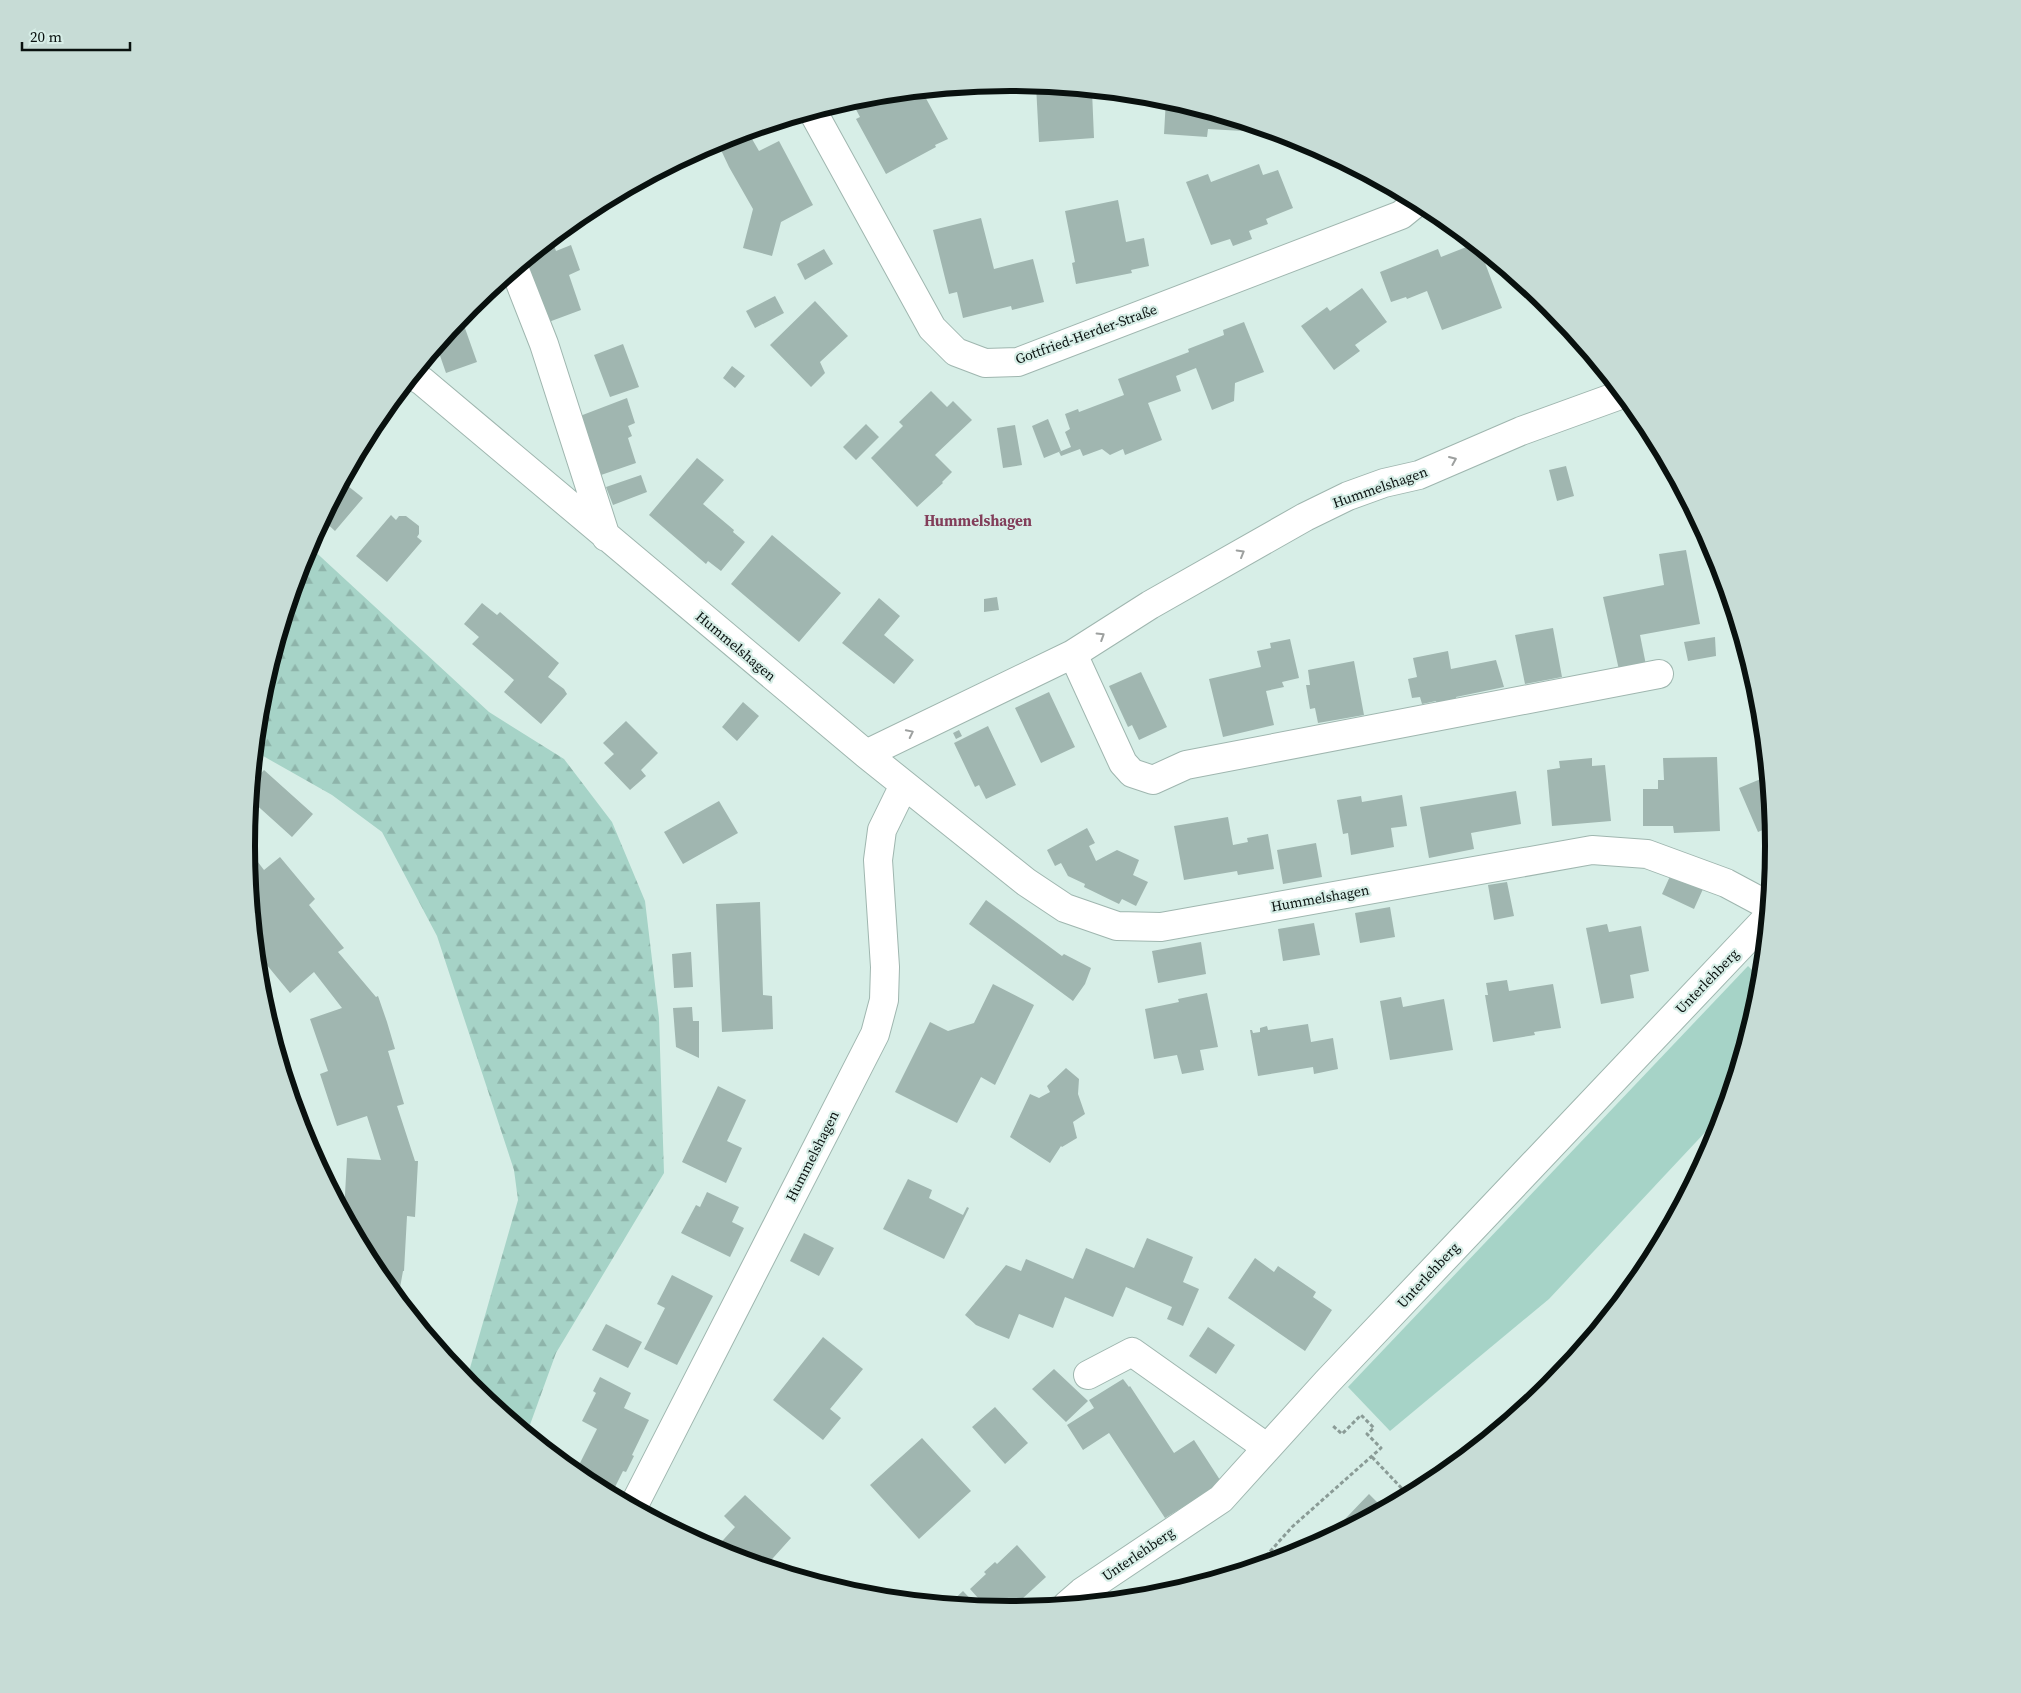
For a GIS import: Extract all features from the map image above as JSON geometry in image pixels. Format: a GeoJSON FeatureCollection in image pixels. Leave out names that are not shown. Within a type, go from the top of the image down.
{"type":"FeatureCollection","features":[{"type":"Feature","properties":{"kind":"street","name":"Gottfried-Herder-Straße"},"geometry":{"type":"LineString","coordinates":[[816,117],[932,328],[956,352],[985,363],[1018,362],[1401,215],[1411,207]]}},
{"type":"Feature","properties":{"kind":"street"},"geometry":{"type":"LineString","coordinates":[[517,276],[544,344],[606,537]]}},
{"type":"Feature","properties":{"kind":"street","name":"Hummelshagen"},"geometry":{"type":"LineString","coordinates":[[418,379],[866,754],[1026,882],[1065,908],[1117,926],[1160,927],[1592,850],[1648,854],[1726,883],[1763,903]]}},
{"type":"Feature","properties":{"kind":"street","name":"Hummelshagen"},"geometry":{"type":"LineString","coordinates":[[866,754],[1073,654],[1150,605],[1305,517],[1348,496],[1384,483],[1419,475],[1521,431],[1617,396]]}},
{"type":"Feature","properties":{"kind":"street"},"geometry":{"type":"LineString","coordinates":[[1073,654],[1123,763],[1132,773],[1153,780],[1186,765],[1659,674]]}},
{"type":"Feature","properties":{"kind":"street","name":"Hummelshagen"},"geometry":{"type":"LineString","coordinates":[[635,1502],[874,1034],[884,1000],[885,976],[879,853],[882,830],[904,785]]}},
{"type":"Feature","properties":{"kind":"street","name":"Unterlehberg"},"geometry":{"type":"LineString","coordinates":[[1075,1598],[1089,1587],[1221,1499],[1326,1382],[1761,925]]}},
{"type":"Feature","properties":{"kind":"street"},"geometry":{"type":"LineString","coordinates":[[1088,1375],[1132,1352],[1266,1447]]}},
{"type":"Feature","properties":{"kind":"path"},"geometry":{"type":"LineString","coordinates":[[1265,1557],[1292,1528],[1381,1448],[1367,1434],[1374,1428],[1361,1415],[1342,1434],[1329,1423]]}},
{"type":"Feature","properties":{"kind":"path"},"geometry":{"type":"LineString","coordinates":[[1372,1457],[1404,1491]]}},
{"type":"Feature","properties":{"kind":"green space"},"geometry":{"type":"Polygon","coordinates":[[[315,552],[489,712],[564,759],[612,822],[645,901],[659,1018],[664,1173],[556,1353],[529,1427],[469,1373],[518,1200],[514,1170],[437,936],[382,832],[332,795],[261,755],[270,699],[281,651],[295,604],[315,552]]]}},
{"type":"Feature","properties":{"kind":"green space"},"geometry":{"type":"Polygon","coordinates":[[[1748,966],[1755,973],[1751,994],[1740,1042],[1726,1089],[1712,1124],[1549,1299],[1390,1431],[1348,1387],[1748,966]]]}},
{"type":"Feature","properties":{"kind":"building"},"geometry":{"type":"Polygon","coordinates":[[[1036,92],[1092,96],[1094,138],[1039,142],[1036,92]]]}},
{"type":"Feature","properties":{"kind":"building"},"geometry":{"type":"Polygon","coordinates":[[[925,97],[948,139],[886,174],[856,119],[860,117],[855,108],[925,97]]]}},
{"type":"Feature","properties":{"kind":"building"},"geometry":{"type":"Polygon","coordinates":[[[1166,108],[1243,128],[1243,131],[1208,129],[1207,137],[1164,134],[1166,108]]]}},
{"type":"Feature","properties":{"kind":"building"},"geometry":{"type":"Polygon","coordinates":[[[751,137],[759,151],[779,141],[813,205],[781,222],[772,256],[743,248],[753,209],[729,167],[721,150],[751,137]]]}},
{"type":"Feature","properties":{"kind":"building"},"geometry":{"type":"Polygon","coordinates":[[[1259,164],[1263,175],[1278,170],[1293,208],[1266,219],[1268,224],[1249,231],[1252,239],[1233,246],[1230,239],[1211,245],[1186,182],[1208,174],[1211,182],[1259,164]]]}},
{"type":"Feature","properties":{"kind":"building"},"geometry":{"type":"Polygon","coordinates":[[[1118,200],[1126,242],[1144,238],[1149,266],[1131,270],[1132,273],[1076,284],[1072,263],[1075,262],[1065,211],[1118,200]]]}},
{"type":"Feature","properties":{"kind":"building"},"geometry":{"type":"Polygon","coordinates":[[[981,218],[994,269],[1033,259],[1044,302],[1012,310],[1011,306],[963,318],[957,292],[949,294],[933,230],[981,218]]]}},
{"type":"Feature","properties":{"kind":"building"},"geometry":{"type":"Polygon","coordinates":[[[554,245],[556,251],[571,245],[580,270],[569,275],[581,310],[546,323],[526,268],[554,245]]]}},
{"type":"Feature","properties":{"kind":"building"},"geometry":{"type":"Polygon","coordinates":[[[1470,247],[1483,258],[1502,308],[1442,330],[1427,291],[1407,299],[1406,297],[1391,302],[1380,272],[1438,249],[1441,257],[1470,247]]]}},
{"type":"Feature","properties":{"kind":"building"},"geometry":{"type":"Polygon","coordinates":[[[824,249],[833,264],[805,280],[797,264],[824,249]]]}},
{"type":"Feature","properties":{"kind":"building"},"geometry":{"type":"Polygon","coordinates":[[[1362,288],[1387,322],[1355,345],[1360,351],[1334,370],[1301,326],[1327,307],[1330,311],[1362,288]]]}},
{"type":"Feature","properties":{"kind":"building"},"geometry":{"type":"Polygon","coordinates":[[[775,296],[784,313],[755,328],[746,311],[775,296]]]}},
{"type":"Feature","properties":{"kind":"building"},"geometry":{"type":"Polygon","coordinates":[[[815,301],[848,336],[820,362],[825,373],[811,387],[770,345],[815,301]]]}},
{"type":"Feature","properties":{"kind":"building"},"geometry":{"type":"Polygon","coordinates":[[[1244,322],[1264,372],[1235,383],[1234,401],[1212,410],[1196,368],[1176,376],[1181,391],[1148,403],[1162,440],[1125,455],[1123,449],[1110,455],[1102,449],[1083,456],[1080,449],[1061,456],[1059,452],[1071,447],[1065,432],[1070,429],[1065,414],[1078,409],[1079,412],[1124,395],[1118,379],[1189,352],[1188,349],[1224,335],[1223,330],[1244,322]]]}},
{"type":"Feature","properties":{"kind":"building"},"geometry":{"type":"Polygon","coordinates":[[[464,325],[477,362],[446,373],[439,353],[464,325]]]}},
{"type":"Feature","properties":{"kind":"building"},"geometry":{"type":"Polygon","coordinates":[[[623,344],[639,387],[610,397],[594,355],[623,344]]]}},
{"type":"Feature","properties":{"kind":"building"},"geometry":{"type":"Polygon","coordinates":[[[732,366],[745,376],[735,388],[723,378],[732,366]]]}},
{"type":"Feature","properties":{"kind":"building"},"geometry":{"type":"Polygon","coordinates":[[[931,391],[947,407],[953,401],[972,420],[935,455],[952,472],[917,507],[871,458],[903,426],[899,422],[931,391]]]}},
{"type":"Feature","properties":{"kind":"building"},"geometry":{"type":"Polygon","coordinates":[[[627,398],[635,423],[628,426],[632,436],[628,438],[636,463],[601,475],[580,416],[627,398]]]}},
{"type":"Feature","properties":{"kind":"building"},"geometry":{"type":"Polygon","coordinates":[[[1048,419],[1061,451],[1044,458],[1032,426],[1048,419]]]}},
{"type":"Feature","properties":{"kind":"building"},"geometry":{"type":"Polygon","coordinates":[[[866,424],[879,437],[856,460],[843,447],[866,424]]]}},
{"type":"Feature","properties":{"kind":"building"},"geometry":{"type":"Polygon","coordinates":[[[1015,425],[1022,465],[1003,468],[997,428],[1015,425]]]}},
{"type":"Feature","properties":{"kind":"building"},"geometry":{"type":"Polygon","coordinates":[[[697,458],[724,480],[703,504],[734,530],[733,532],[745,542],[721,571],[708,561],[706,564],[649,515],[697,458]]]}},
{"type":"Feature","properties":{"kind":"building"},"geometry":{"type":"Polygon","coordinates":[[[1566,466],[1574,496],[1557,501],[1549,470],[1566,466]]]}},
{"type":"Feature","properties":{"kind":"building"},"geometry":{"type":"Polygon","coordinates":[[[641,475],[647,492],[613,505],[606,487],[641,475]]]}},
{"type":"Feature","properties":{"kind":"building"},"geometry":{"type":"Polygon","coordinates":[[[347,485],[363,498],[335,531],[328,524],[347,485]]]}},
{"type":"Feature","properties":{"kind":"building"},"geometry":{"type":"Polygon","coordinates":[[[391,515],[396,520],[399,516],[406,516],[419,526],[417,537],[422,541],[387,582],[356,556],[391,515]]]}},
{"type":"Feature","properties":{"kind":"building"},"geometry":{"type":"Polygon","coordinates":[[[772,535],[841,593],[799,642],[731,584],[772,535]]]}},
{"type":"Feature","properties":{"kind":"building"},"geometry":{"type":"Polygon","coordinates":[[[1686,550],[1700,624],[1640,635],[1646,665],[1619,670],[1603,597],[1664,585],[1659,554],[1686,550]]]}},
{"type":"Feature","properties":{"kind":"building"},"geometry":{"type":"Polygon","coordinates":[[[1722,594],[1731,620],[1728,621],[1722,594]]]}},
{"type":"Feature","properties":{"kind":"building"},"geometry":{"type":"Polygon","coordinates":[[[997,597],[999,610],[984,612],[984,599],[997,597]]]}},
{"type":"Feature","properties":{"kind":"building"},"geometry":{"type":"Polygon","coordinates":[[[879,598],[900,616],[884,635],[914,660],[894,684],[842,643],[879,598]]]}},
{"type":"Feature","properties":{"kind":"building"},"geometry":{"type":"Polygon","coordinates":[[[482,603],[497,615],[500,612],[559,663],[548,677],[564,689],[567,694],[541,724],[504,692],[514,680],[472,644],[479,637],[464,624],[482,603]]]}},
{"type":"Feature","properties":{"kind":"building"},"geometry":{"type":"Polygon","coordinates":[[[1553,628],[1562,677],[1525,684],[1515,635],[1553,628]]]}},
{"type":"Feature","properties":{"kind":"building"},"geometry":{"type":"Polygon","coordinates":[[[1715,637],[1716,656],[1688,661],[1684,642],[1715,637]]]}},
{"type":"Feature","properties":{"kind":"building"},"geometry":{"type":"Polygon","coordinates":[[[1290,639],[1299,678],[1282,682],[1284,687],[1266,691],[1274,725],[1223,737],[1209,679],[1261,667],[1257,651],[1271,648],[1270,643],[1290,639]]]}},
{"type":"Feature","properties":{"kind":"building"},"geometry":{"type":"Polygon","coordinates":[[[1448,651],[1451,669],[1496,660],[1504,687],[1456,697],[1458,705],[1438,709],[1436,701],[1422,704],[1420,697],[1412,698],[1408,679],[1417,677],[1413,658],[1448,651]]]}},
{"type":"Feature","properties":{"kind":"building"},"geometry":{"type":"Polygon","coordinates":[[[1354,661],[1364,715],[1318,723],[1315,708],[1310,709],[1306,685],[1310,685],[1308,670],[1354,661]]]}},
{"type":"Feature","properties":{"kind":"building"},"geometry":{"type":"Polygon","coordinates":[[[1141,672],[1167,727],[1139,740],[1132,725],[1128,727],[1109,686],[1141,672]]]}},
{"type":"Feature","properties":{"kind":"building"},"geometry":{"type":"Polygon","coordinates":[[[1049,692],[1075,747],[1041,763],[1015,708],[1049,692]]]}},
{"type":"Feature","properties":{"kind":"building"},"geometry":{"type":"Polygon","coordinates":[[[743,702],[759,716],[737,741],[722,727],[743,702]]]}},
{"type":"Feature","properties":{"kind":"building"},"geometry":{"type":"Polygon","coordinates":[[[626,721],[658,753],[641,770],[646,776],[630,790],[604,763],[614,754],[603,743],[626,721]]]}},
{"type":"Feature","properties":{"kind":"building"},"geometry":{"type":"Polygon","coordinates":[[[988,726],[1016,785],[986,799],[979,785],[975,787],[954,743],[988,726]]]}},
{"type":"Feature","properties":{"kind":"building"},"geometry":{"type":"Polygon","coordinates":[[[959,730],[962,736],[956,739],[953,733],[959,730]]]}},
{"type":"Feature","properties":{"kind":"building"},"geometry":{"type":"Polygon","coordinates":[[[1717,757],[1720,831],[1674,833],[1673,826],[1643,826],[1643,789],[1658,789],[1658,780],[1664,780],[1663,758],[1717,757]]]}},
{"type":"Feature","properties":{"kind":"building"},"geometry":{"type":"Polygon","coordinates":[[[1592,758],[1592,766],[1605,765],[1611,821],[1552,826],[1547,770],[1560,768],[1559,761],[1592,758]]]}},
{"type":"Feature","properties":{"kind":"building"},"geometry":{"type":"Polygon","coordinates":[[[264,770],[313,814],[292,837],[257,805],[259,775],[264,770]]]}},
{"type":"Feature","properties":{"kind":"building"},"geometry":{"type":"Polygon","coordinates":[[[1762,778],[1765,829],[1758,832],[1739,788],[1762,778]]]}},
{"type":"Feature","properties":{"kind":"building"},"geometry":{"type":"Polygon","coordinates":[[[1516,791],[1521,824],[1471,833],[1474,849],[1429,858],[1420,807],[1516,791]]]}},
{"type":"Feature","properties":{"kind":"building"},"geometry":{"type":"Polygon","coordinates":[[[1402,795],[1407,826],[1391,828],[1394,847],[1351,855],[1348,833],[1343,834],[1337,800],[1361,796],[1362,802],[1402,795]]]}},
{"type":"Feature","properties":{"kind":"building"},"geometry":{"type":"Polygon","coordinates":[[[719,801],[738,833],[683,864],[664,832],[719,801]]]}},
{"type":"Feature","properties":{"kind":"building"},"geometry":{"type":"Polygon","coordinates":[[[1228,817],[1233,845],[1248,842],[1247,838],[1268,834],[1274,869],[1238,875],[1237,871],[1184,880],[1174,826],[1228,817]]]}},
{"type":"Feature","properties":{"kind":"building"},"geometry":{"type":"Polygon","coordinates":[[[1087,828],[1095,843],[1089,846],[1096,861],[1117,850],[1139,860],[1133,875],[1148,882],[1136,906],[1122,899],[1119,904],[1084,887],[1085,884],[1068,876],[1061,863],[1055,866],[1047,850],[1087,828]]]}},
{"type":"Feature","properties":{"kind":"building"},"geometry":{"type":"Polygon","coordinates":[[[1316,843],[1322,877],[1283,884],[1277,850],[1316,843]]]}},
{"type":"Feature","properties":{"kind":"building"},"geometry":{"type":"Polygon","coordinates":[[[280,857],[315,899],[309,905],[344,948],[338,952],[376,997],[378,996],[387,1022],[395,1049],[388,1051],[404,1104],[397,1106],[415,1161],[418,1161],[415,1217],[407,1216],[404,1271],[400,1290],[356,1224],[345,1203],[347,1158],[381,1160],[367,1116],[337,1126],[320,1074],[328,1071],[310,1019],[342,1008],[314,972],[290,993],[265,963],[257,896],[256,859],[264,870],[280,857]]]}},
{"type":"Feature","properties":{"kind":"building"},"geometry":{"type":"Polygon","coordinates":[[[1671,874],[1703,889],[1694,909],[1662,894],[1671,874]]]}},
{"type":"Feature","properties":{"kind":"building"},"geometry":{"type":"Polygon","coordinates":[[[1507,882],[1514,916],[1494,920],[1488,885],[1507,882]]]}},
{"type":"Feature","properties":{"kind":"building"},"geometry":{"type":"Polygon","coordinates":[[[986,900],[1062,956],[1064,954],[1091,968],[1085,984],[1073,1001],[969,924],[986,900]]]}},
{"type":"Feature","properties":{"kind":"building"},"geometry":{"type":"Polygon","coordinates":[[[760,902],[763,995],[772,996],[773,1029],[722,1032],[716,904],[760,902]]]}},
{"type":"Feature","properties":{"kind":"building"},"geometry":{"type":"Polygon","coordinates":[[[1390,907],[1395,937],[1360,943],[1355,913],[1390,907]]]}},
{"type":"Feature","properties":{"kind":"building"},"geometry":{"type":"Polygon","coordinates":[[[1314,923],[1320,955],[1283,961],[1278,929],[1314,923]]]}},
{"type":"Feature","properties":{"kind":"building"},"geometry":{"type":"Polygon","coordinates":[[[1607,924],[1609,932],[1641,926],[1649,971],[1630,975],[1634,998],[1601,1004],[1586,928],[1607,924]]]}},
{"type":"Feature","properties":{"kind":"building"},"geometry":{"type":"Polygon","coordinates":[[[1201,942],[1206,974],[1158,983],[1152,951],[1201,942]]]}},
{"type":"Feature","properties":{"kind":"building"},"geometry":{"type":"Polygon","coordinates":[[[691,952],[693,987],[674,988],[672,954],[691,952]]]}},
{"type":"Feature","properties":{"kind":"building"},"geometry":{"type":"Polygon","coordinates":[[[1507,980],[1509,991],[1553,984],[1561,1028],[1534,1032],[1535,1035],[1493,1042],[1485,995],[1488,995],[1486,983],[1507,980]]]}},
{"type":"Feature","properties":{"kind":"building"},"geometry":{"type":"Polygon","coordinates":[[[993,984],[1034,1005],[995,1085],[981,1077],[957,1123],[895,1092],[930,1022],[948,1031],[974,1023],[993,984]]]}},
{"type":"Feature","properties":{"kind":"building"},"geometry":{"type":"Polygon","coordinates":[[[1207,993],[1218,1047],[1200,1050],[1204,1070],[1182,1074],[1177,1055],[1154,1059],[1145,1009],[1179,1002],[1178,999],[1207,993]]]}},
{"type":"Feature","properties":{"kind":"building"},"geometry":{"type":"Polygon","coordinates":[[[1401,997],[1403,1007],[1444,999],[1453,1050],[1390,1060],[1380,1001],[1401,997]]]}},
{"type":"Feature","properties":{"kind":"building"},"geometry":{"type":"Polygon","coordinates":[[[692,1007],[693,1021],[699,1021],[699,1058],[676,1047],[673,1008],[692,1007]]]}},
{"type":"Feature","properties":{"kind":"building"},"geometry":{"type":"Polygon","coordinates":[[[1308,1024],[1311,1042],[1333,1038],[1338,1069],[1314,1074],[1313,1067],[1258,1076],[1250,1030],[1253,1033],[1260,1032],[1260,1028],[1267,1026],[1268,1030],[1308,1024]]]}},
{"type":"Feature","properties":{"kind":"building"},"geometry":{"type":"Polygon","coordinates":[[[1066,1068],[1079,1079],[1078,1094],[1085,1114],[1073,1122],[1077,1138],[1061,1146],[1050,1163],[1010,1137],[1030,1094],[1039,1098],[1050,1092],[1047,1086],[1066,1068]]]}},
{"type":"Feature","properties":{"kind":"building"},"geometry":{"type":"Polygon","coordinates":[[[718,1086],[746,1100],[727,1141],[742,1148],[726,1183],[682,1162],[718,1086]]]}},
{"type":"Feature","properties":{"kind":"building"},"geometry":{"type":"Polygon","coordinates":[[[908,1179],[932,1190],[929,1198],[963,1215],[967,1207],[969,1208],[944,1259],[883,1229],[908,1179]]]}},
{"type":"Feature","properties":{"kind":"building"},"geometry":{"type":"Polygon","coordinates":[[[707,1192],[739,1207],[732,1222],[744,1228],[730,1257],[681,1233],[696,1205],[700,1207],[707,1192]]]}},
{"type":"Feature","properties":{"kind":"building"},"geometry":{"type":"Polygon","coordinates":[[[804,1233],[834,1248],[819,1276],[790,1261],[804,1233]]]}},
{"type":"Feature","properties":{"kind":"building"},"geometry":{"type":"Polygon","coordinates":[[[1147,1238],[1193,1257],[1183,1282],[1199,1289],[1183,1326],[1167,1319],[1172,1307],[1126,1287],[1113,1317],[1065,1297],[1053,1328],[1019,1314],[1009,1339],[976,1325],[965,1315],[1006,1265],[1021,1271],[1026,1259],[1073,1279],[1086,1248],[1134,1268],[1147,1238]]]}},
{"type":"Feature","properties":{"kind":"building"},"geometry":{"type":"Polygon","coordinates":[[[1255,1258],[1274,1272],[1278,1266],[1316,1292],[1313,1297],[1332,1310],[1305,1351],[1228,1298],[1255,1258]]]}},
{"type":"Feature","properties":{"kind":"building"},"geometry":{"type":"Polygon","coordinates":[[[672,1275],[713,1296],[677,1365],[644,1349],[665,1308],[657,1304],[672,1275]]]}},
{"type":"Feature","properties":{"kind":"building"},"geometry":{"type":"Polygon","coordinates":[[[606,1324],[642,1342],[628,1368],[592,1350],[606,1324]]]}},
{"type":"Feature","properties":{"kind":"building"},"geometry":{"type":"Polygon","coordinates":[[[1208,1327],[1235,1345],[1216,1374],[1189,1356],[1208,1327]]]}},
{"type":"Feature","properties":{"kind":"building"},"geometry":{"type":"Polygon","coordinates":[[[823,1337],[863,1369],[830,1409],[841,1418],[823,1440],[773,1400],[823,1337]]]}},
{"type":"Feature","properties":{"kind":"building"},"geometry":{"type":"Polygon","coordinates":[[[1054,1369],[1088,1401],[1066,1422],[1032,1389],[1054,1369]]]}},
{"type":"Feature","properties":{"kind":"building"},"geometry":{"type":"Polygon","coordinates":[[[600,1377],[631,1393],[624,1408],[649,1420],[626,1472],[623,1471],[614,1489],[579,1465],[597,1429],[582,1421],[596,1393],[593,1391],[600,1377]]]}},
{"type":"Feature","properties":{"kind":"building"},"geometry":{"type":"Polygon","coordinates":[[[1123,1379],[1130,1386],[1174,1453],[1194,1440],[1222,1483],[1165,1518],[1109,1433],[1083,1450],[1067,1425],[1094,1408],[1089,1400],[1123,1379]]]}},
{"type":"Feature","properties":{"kind":"building"},"geometry":{"type":"Polygon","coordinates":[[[995,1407],[1028,1443],[1005,1464],[972,1427],[995,1407]]]}},
{"type":"Feature","properties":{"kind":"building"},"geometry":{"type":"Polygon","coordinates":[[[922,1438],[971,1491],[919,1539],[870,1485],[922,1438]]]}},
{"type":"Feature","properties":{"kind":"building"},"geometry":{"type":"Polygon","coordinates":[[[1369,1494],[1380,1505],[1345,1524],[1337,1528],[1369,1494]]]}},
{"type":"Feature","properties":{"kind":"building"},"geometry":{"type":"Polygon","coordinates":[[[745,1495],[791,1538],[768,1562],[720,1544],[735,1527],[724,1516],[745,1495]]]}},
{"type":"Feature","properties":{"kind":"building"},"geometry":{"type":"Polygon","coordinates":[[[1017,1545],[1046,1577],[1019,1602],[981,1601],[970,1589],[986,1574],[984,1572],[995,1562],[997,1564],[1017,1545]]]}},
{"type":"Feature","properties":{"kind":"building"},"geometry":{"type":"Polygon","coordinates":[[[963,1591],[972,1600],[961,1600],[954,1599],[963,1591]]]}},
{"type":"Feature","properties":{"kind":"district","name":"Hummelshagen"},"geometry":{"type":"Point","coordinates":[978,520]}}]}
